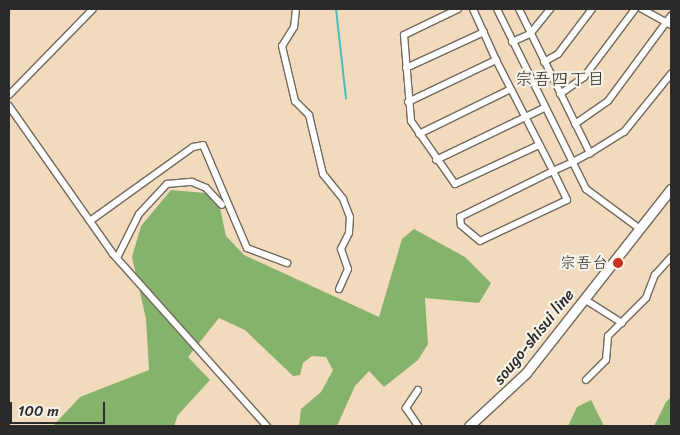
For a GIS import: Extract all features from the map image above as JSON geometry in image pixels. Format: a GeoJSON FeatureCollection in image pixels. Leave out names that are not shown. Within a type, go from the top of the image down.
{"type":"FeatureCollection","features":[{"type":"Feature","properties":{"kind":"main road","name":"sougo-shisui line"},"geometry":{"type":"LineString","coordinates":[[469,426],[511,390],[671,189]]}},
{"type":"Feature","properties":{"kind":"street"},"geometry":{"type":"LineString","coordinates":[[9,95],[93,9]]}},
{"type":"Feature","properties":{"kind":"street"},"geometry":{"type":"LineString","coordinates":[[296,9],[294,27],[282,46],[296,101],[309,115],[323,174],[344,199],[350,217],[349,233],[341,249],[348,269],[339,289]]}},
{"type":"Feature","properties":{"kind":"street"},"geometry":{"type":"LineString","coordinates":[[458,9],[404,35],[410,121],[436,160],[455,184],[539,145]]}},
{"type":"Feature","properties":{"kind":"street"},"geometry":{"type":"LineString","coordinates":[[474,9],[496,60],[553,171],[567,200],[480,241],[461,225],[460,217],[553,171],[571,162],[590,153],[624,132],[671,74]]}},
{"type":"Feature","properties":{"kind":"street"},"geometry":{"type":"LineString","coordinates":[[497,9],[544,108],[586,189],[640,229]]}},
{"type":"Feature","properties":{"kind":"street"},"geometry":{"type":"LineString","coordinates":[[519,9],[590,153]]}},
{"type":"Feature","properties":{"kind":"street"},"geometry":{"type":"LineString","coordinates":[[512,42],[530,34],[550,9]]}},
{"type":"Feature","properties":{"kind":"street"},"geometry":{"type":"LineString","coordinates":[[544,62],[558,54],[592,9]]}},
{"type":"Feature","properties":{"kind":"street"},"geometry":{"type":"LineString","coordinates":[[560,94],[584,77],[634,9]]}},
{"type":"Feature","properties":{"kind":"street"},"geometry":{"type":"LineString","coordinates":[[575,124],[608,101],[670,21],[642,9]]}},
{"type":"Feature","properties":{"kind":"street"},"geometry":{"type":"LineString","coordinates":[[406,68],[484,32]]}},
{"type":"Feature","properties":{"kind":"street"},"geometry":{"type":"LineString","coordinates":[[408,102],[496,60]]}},
{"type":"Feature","properties":{"kind":"street"},"geometry":{"type":"LineString","coordinates":[[419,134],[511,89]]}},
{"type":"Feature","properties":{"kind":"street"},"geometry":{"type":"LineString","coordinates":[[9,106],[117,258],[267,426]]}},
{"type":"Feature","properties":{"kind":"street"},"geometry":{"type":"LineString","coordinates":[[436,160],[544,108]]}},
{"type":"Feature","properties":{"kind":"street"},"geometry":{"type":"LineString","coordinates":[[90,221],[193,147],[203,145],[247,248],[287,263]]}},
{"type":"Feature","properties":{"kind":"street"},"geometry":{"type":"LineString","coordinates":[[117,258],[139,214],[167,184],[199,185],[218,196],[222,205]]}},
{"type":"Feature","properties":{"kind":"street"},"geometry":{"type":"LineString","coordinates":[[586,380],[606,360],[608,336],[646,298],[655,275],[671,257]]}},
{"type":"Feature","properties":{"kind":"street"},"geometry":{"type":"LineString","coordinates":[[584,299],[622,323]]}},
{"type":"Feature","properties":{"kind":"street"},"geometry":{"type":"LineString","coordinates":[[418,390],[406,408],[418,426]]}},
{"type":"Feature","properties":{"kind":"green space"},"geometry":{"type":"Polygon","coordinates":[[[171,190],[206,193],[220,208],[226,236],[244,255],[379,317],[402,239],[414,229],[465,257],[491,283],[479,303],[425,298],[428,344],[418,360],[384,387],[369,371],[355,386],[337,426],[299,426],[301,409],[321,392],[333,370],[326,357],[312,356],[303,363],[300,375],[293,376],[245,330],[219,318],[188,357],[210,380],[178,415],[174,426],[53,426],[80,397],[149,370],[146,319],[132,257],[141,226],[171,190]]]}},
{"type":"Feature","properties":{"kind":"green space"},"geometry":{"type":"Polygon","coordinates":[[[671,397],[671,426],[654,426],[666,402],[671,397]]]}},
{"type":"Feature","properties":{"kind":"green space"},"geometry":{"type":"Polygon","coordinates":[[[591,400],[604,426],[568,426],[577,407],[591,400]]]}},
{"type":"Feature","properties":{"kind":"waterway"},"geometry":{"type":"LineString","coordinates":[[336,9],[346,98]]}},
{"type":"Feature","properties":{"kind":"place","name":"宗吾台"},"geometry":{"type":"Point","coordinates":[618,263]}},
{"type":"Feature","properties":{"kind":"district","name":"宗吾四丁目"},"geometry":{"type":"Point","coordinates":[560,79]}}]}
